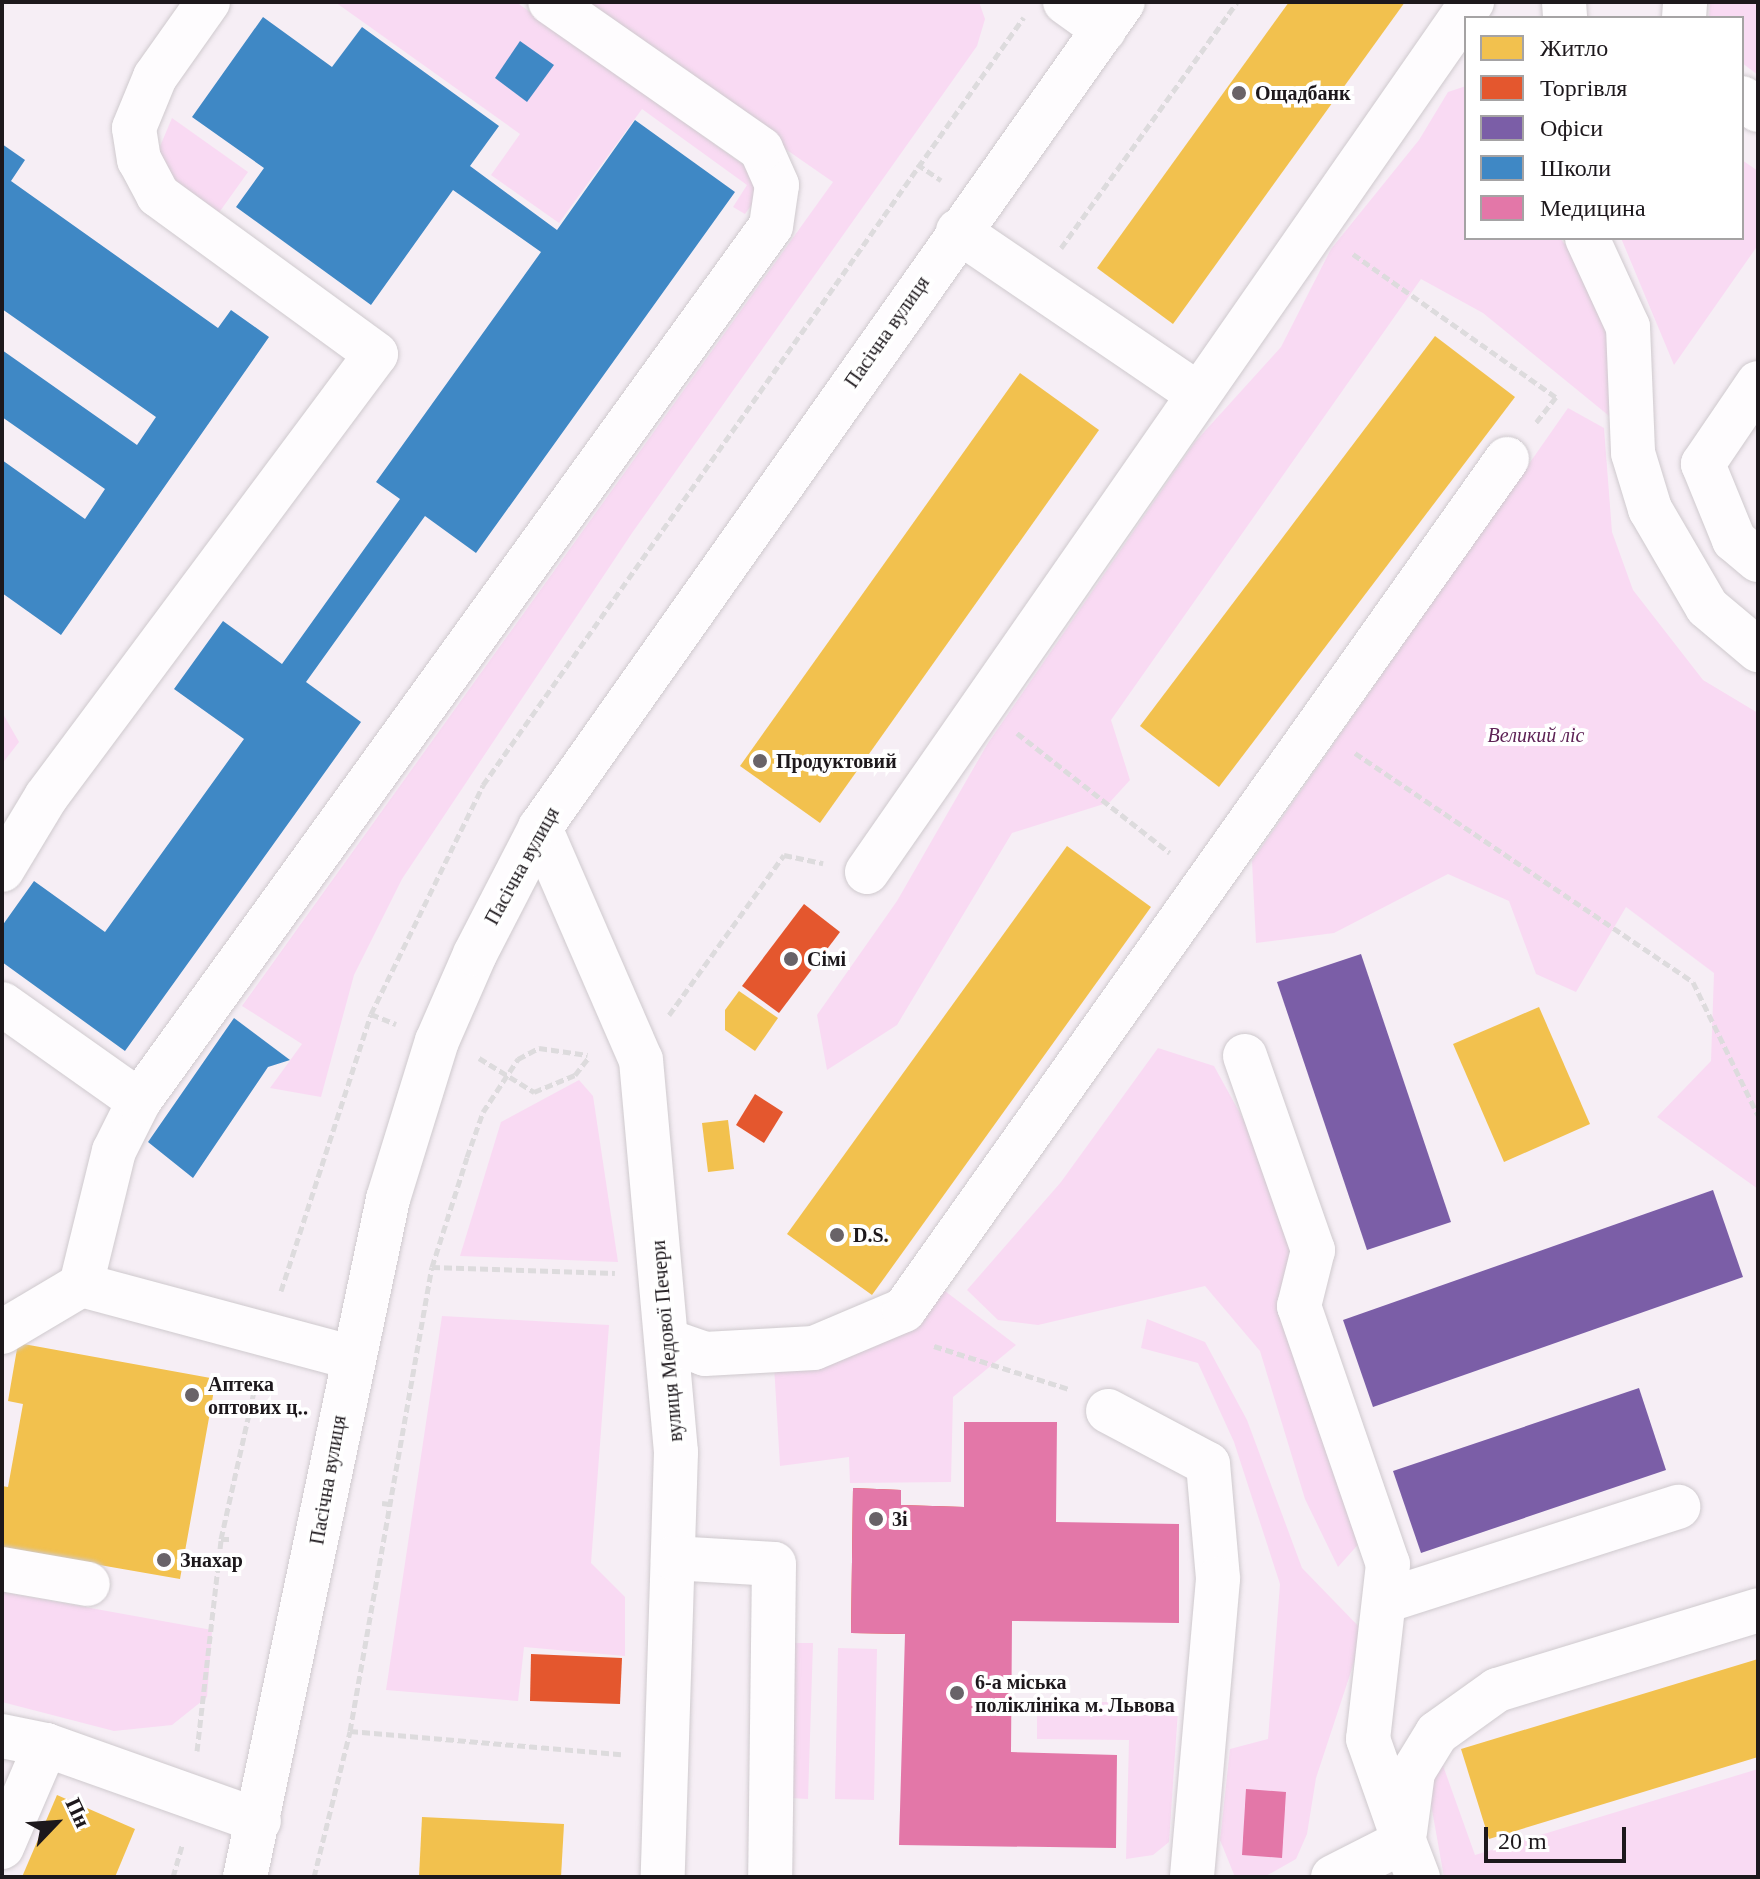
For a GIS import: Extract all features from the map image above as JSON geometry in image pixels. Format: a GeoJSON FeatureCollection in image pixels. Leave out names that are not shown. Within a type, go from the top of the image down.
{"type":"FeatureCollection","features":[{"type":"Feature","properties":{"kind":"main road"},"geometry":{"type":"LineString","coordinates":[[2,870],[46,797],[376,354],[158,195],[139,160],[134,128],[155,77],[208,2]]}},
{"type":"Feature","properties":{"kind":"main road"},"geometry":{"type":"LineString","coordinates":[[2,1332],[81,1285],[114,1151],[139,1101],[771,226],[777,185],[761,149],[550,2]]}},
{"type":"Feature","properties":{"kind":"main road"},"geometry":{"type":"LineString","coordinates":[[1065,2],[1113,16]]}},
{"type":"Feature","properties":{"kind":"main road"},"geometry":{"type":"LineString","coordinates":[[867,872],[1472,2]]}},
{"type":"Feature","properties":{"kind":"main road","name":"Пасічна вулиця"},"geometry":{"type":"LineString","coordinates":[[245,1877],[259,1821],[350,1357],[437,1041],[540,828],[958,231],[1113,16]]}},
{"type":"Feature","properties":{"kind":"main road"},"geometry":{"type":"LineString","coordinates":[[958,231],[1198,394]]}},
{"type":"Feature","properties":{"kind":"main road"},"geometry":{"type":"LineString","coordinates":[[1588,240],[1628,327],[1633,453],[1650,509],[1707,607],[1758,650]]}},
{"type":"Feature","properties":{"kind":"main road"},"geometry":{"type":"LineString","coordinates":[[1758,383],[1703,464],[1734,540],[1758,560]]}},
{"type":"Feature","properties":{"kind":"main road"},"geometry":{"type":"LineString","coordinates":[[668,1341],[705,1354],[814,1348],[872,1327],[904,1310],[1507,459]]}},
{"type":"Feature","properties":{"kind":"main road","name":"вулиця Медової Печери"},"geometry":{"type":"LineString","coordinates":[[540,828],[634,1033],[668,1341],[673,1558],[663,1877]]}},
{"type":"Feature","properties":{"kind":"main road"},"geometry":{"type":"LineString","coordinates":[[2,1004],[139,1101]]}},
{"type":"Feature","properties":{"kind":"main road"},"geometry":{"type":"LineString","coordinates":[[1245,1056],[1313,1250],[1299,1306],[1388,1564],[1388,1600],[1368,1739],[1411,1859]]}},
{"type":"Feature","properties":{"kind":"main road"},"geometry":{"type":"LineString","coordinates":[[81,1285],[350,1357]]}},
{"type":"Feature","properties":{"kind":"main road"},"geometry":{"type":"LineString","coordinates":[[1108,1411],[1208,1464],[1218,1579],[1192,1877]]}},
{"type":"Feature","properties":{"kind":"main road"},"geometry":{"type":"LineString","coordinates":[[1388,1600],[1678,1507]]}},
{"type":"Feature","properties":{"kind":"main road"},"geometry":{"type":"LineString","coordinates":[[673,1558],[774,1564],[770,1877]]}},
{"type":"Feature","properties":{"kind":"main road"},"geometry":{"type":"LineString","coordinates":[[2,1569],[88,1584]]}},
{"type":"Feature","properties":{"kind":"main road"},"geometry":{"type":"LineString","coordinates":[[1411,1859],[1413,1772],[1437,1733],[1497,1690],[1758,1610]]}},
{"type":"Feature","properties":{"kind":"main road"},"geometry":{"type":"LineString","coordinates":[[2,1736],[46,1745],[259,1821]]}},
{"type":"Feature","properties":{"kind":"main road"},"geometry":{"type":"LineString","coordinates":[[2,1847],[46,1745]]}},
{"type":"Feature","properties":{"kind":"main road"},"geometry":{"type":"LineString","coordinates":[[1333,1877],[1411,1859]]}},
{"type":"Feature","properties":{"kind":"path"},"geometry":{"type":"LineString","coordinates":[[1052,261],[1237,2]]}},
{"type":"Feature","properties":{"kind":"path"},"geometry":{"type":"LineString","coordinates":[[1315,227],[1556,397],[1507,459]]}},
{"type":"Feature","properties":{"kind":"path"},"geometry":{"type":"LineString","coordinates":[[983,706],[1208,883]]}},
{"type":"Feature","properties":{"kind":"path"},"geometry":{"type":"LineString","coordinates":[[1317,729],[1693,982],[1758,1115]]}},
{"type":"Feature","properties":{"kind":"path"},"geometry":{"type":"LineString","coordinates":[[677,1011],[784,855],[867,872]]}},
{"type":"Feature","properties":{"kind":"path"},"geometry":{"type":"LineString","coordinates":[[314,1877],[350,1731],[432,1267],[483,1112],[508,1069],[539,1048],[590,1056],[598,1069]]}},
{"type":"Feature","properties":{"kind":"path"},"geometry":{"type":"LineString","coordinates":[[508,1069],[534,1092],[575,1075],[590,1056]]}},
{"type":"Feature","properties":{"kind":"path"},"geometry":{"type":"LineString","coordinates":[[432,1267],[628,1273]]}},
{"type":"Feature","properties":{"kind":"path"},"geometry":{"type":"LineString","coordinates":[[872,1327],[1059,1383],[1108,1411]]}},
{"type":"Feature","properties":{"kind":"path"},"geometry":{"type":"LineString","coordinates":[[195,1798],[221,1539],[239,1443]]}},
{"type":"Feature","properties":{"kind":"path"},"geometry":{"type":"LineString","coordinates":[[382,1503],[390,1504]]}},
{"type":"Feature","properties":{"kind":"path"},"geometry":{"type":"LineString","coordinates":[[221,1539],[229,1539]]}},
{"type":"Feature","properties":{"kind":"path"},"geometry":{"type":"LineString","coordinates":[[350,1731],[666,1757]]}},
{"type":"Feature","properties":{"kind":"green space"},"geometry":{"type":"Polygon","coordinates":[[[335,2],[516,2],[752,171],[762,191],[745,214],[733,207],[747,185],[642,109],[559,223],[491,175],[520,134],[335,2]]]}},
{"type":"Feature","properties":{"kind":"green space"},"geometry":{"type":"Polygon","coordinates":[[[574,2],[979,2],[985,19],[977,46],[632,533],[402,879],[354,975],[321,1097],[270,1088],[302,1044],[242,1006],[833,182],[574,2]]]}},
{"type":"Feature","properties":{"kind":"green space"},"geometry":{"type":"Polygon","coordinates":[[[1710,2],[1758,2],[1758,75],[1744,64],[1744,16],[1709,16],[1710,2]]]}},
{"type":"Feature","properties":{"kind":"green space"},"geometry":{"type":"Polygon","coordinates":[[[1464,87],[1464,240],[1562,240],[1590,276],[1611,337],[1619,424],[1483,313],[1421,279],[1111,720],[1130,780],[1110,802],[1012,833],[897,1025],[827,1070],[817,1015],[897,901],[988,743],[1195,442],[1281,347],[1331,249],[1419,140],[1448,92],[1464,87]]]}},
{"type":"Feature","properties":{"kind":"green space"},"geometry":{"type":"Polygon","coordinates":[[[172,118],[248,172],[218,214],[167,178],[156,156],[172,118]]]}},
{"type":"Feature","properties":{"kind":"green space"},"geometry":{"type":"Polygon","coordinates":[[[1744,161],[1758,171],[1758,245],[1674,365],[1622,240],[1744,240],[1744,161]]]}},
{"type":"Feature","properties":{"kind":"green space","name":"Великий ліс"},"geometry":{"type":"Polygon","coordinates":[[[1568,408],[1604,428],[1612,532],[1633,590],[1703,680],[1758,713],[1758,1189],[1657,1117],[1711,1061],[1714,973],[1626,907],[1576,992],[1536,974],[1509,901],[1448,874],[1334,933],[1256,943],[1252,861],[1568,408]]]}},
{"type":"Feature","properties":{"kind":"green space"},"geometry":{"type":"Polygon","coordinates":[[[2,712],[19,742],[2,764],[2,712]]]}},
{"type":"Feature","properties":{"kind":"green space"},"geometry":{"type":"Polygon","coordinates":[[[1158,1048],[1214,1066],[1252,1135],[1287,1221],[1371,1530],[1338,1567],[1305,1499],[1260,1351],[1205,1286],[1038,1325],[998,1320],[967,1290],[1061,1182],[1158,1048]]]}},
{"type":"Feature","properties":{"kind":"green space"},"geometry":{"type":"Polygon","coordinates":[[[579,1080],[593,1096],[618,1262],[460,1256],[501,1122],[579,1080]]]}},
{"type":"Feature","properties":{"kind":"green space"},"geometry":{"type":"Polygon","coordinates":[[[941,1288],[1016,1345],[953,1397],[951,1482],[850,1483],[849,1457],[780,1466],[774,1365],[941,1288]]]}},
{"type":"Feature","properties":{"kind":"green space"},"geometry":{"type":"Polygon","coordinates":[[[442,1316],[609,1325],[591,1563],[625,1597],[625,1656],[524,1647],[518,1701],[386,1690],[442,1316]]]}},
{"type":"Feature","properties":{"kind":"green space"},"geometry":{"type":"Polygon","coordinates":[[[1147,1319],[1205,1342],[1247,1420],[1302,1568],[1364,1632],[1316,1778],[1307,1834],[1296,1859],[1264,1877],[1235,1877],[1220,1840],[1230,1749],[1268,1739],[1280,1584],[1234,1442],[1198,1363],[1141,1348],[1147,1319]]]}},
{"type":"Feature","properties":{"kind":"green space"},"geometry":{"type":"Polygon","coordinates":[[[2,1592],[212,1630],[207,1697],[172,1725],[114,1731],[2,1702],[2,1592]]]}},
{"type":"Feature","properties":{"kind":"green space"},"geometry":{"type":"Polygon","coordinates":[[[794,1643],[813,1643],[808,1799],[790,1798],[794,1643]]]}},
{"type":"Feature","properties":{"kind":"green space"},"geometry":{"type":"Polygon","coordinates":[[[838,1648],[877,1649],[874,1800],[835,1799],[838,1648]]]}},
{"type":"Feature","properties":{"kind":"green space"},"geometry":{"type":"Polygon","coordinates":[[[1037,1702],[1172,1702],[1178,1710],[1169,1842],[1153,1855],[1126,1859],[1129,1740],[1037,1739],[1037,1702]]]}},
{"type":"Feature","properties":{"kind":"green space"},"geometry":{"type":"Polygon","coordinates":[[[1441,1760],[1475,1855],[1758,1769],[1758,1877],[1444,1877],[1429,1793],[1441,1760]]]}},
{"type":"Feature","properties":{"kind":"building: Житло"},"geometry":{"type":"Polygon","coordinates":[[[1289,2],[1405,2],[1173,324],[1097,268],[1289,2]]]}},
{"type":"Feature","properties":{"kind":"building: Житло"},"geometry":{"type":"Polygon","coordinates":[[[1435,336],[1515,397],[1219,787],[1140,726],[1435,336]]]}},
{"type":"Feature","properties":{"kind":"building: Житло"},"geometry":{"type":"Polygon","coordinates":[[[1020,373],[1099,430],[820,823],[740,766],[1020,373]]]}},
{"type":"Feature","properties":{"kind":"building: Житло"},"geometry":{"type":"Polygon","coordinates":[[[1067,846],[1151,907],[872,1295],[787,1234],[1067,846]]]}},
{"type":"Feature","properties":{"kind":"building: Житло"},"geometry":{"type":"Polygon","coordinates":[[[739,991],[778,1018],[755,1051],[725,1030],[725,1010],[739,991]]]}},
{"type":"Feature","properties":{"kind":"building: Житло"},"geometry":{"type":"Polygon","coordinates":[[[1539,1007],[1590,1124],[1504,1162],[1453,1044],[1539,1007]]]}},
{"type":"Feature","properties":{"kind":"building: Житло"},"geometry":{"type":"Polygon","coordinates":[[[728,1120],[734,1169],[708,1172],[702,1123],[728,1120]]]}},
{"type":"Feature","properties":{"kind":"building: Житло"},"geometry":{"type":"Polygon","coordinates":[[[18,1343],[216,1379],[180,1579],[2,1548],[2,1486],[8,1487],[23,1404],[8,1401],[18,1343]]]}},
{"type":"Feature","properties":{"kind":"building: Житло"},"geometry":{"type":"Polygon","coordinates":[[[1758,1659],[1758,1757],[1489,1839],[1461,1749],[1758,1659]]]}},
{"type":"Feature","properties":{"kind":"building: Житло"},"geometry":{"type":"Polygon","coordinates":[[[57,1795],[135,1829],[115,1877],[22,1877],[57,1795]]]}},
{"type":"Feature","properties":{"kind":"building: Житло"},"geometry":{"type":"Polygon","coordinates":[[[422,1817],[564,1824],[561,1877],[419,1877],[422,1817]]]}},
{"type":"Feature","properties":{"kind":"building: Торгівля","name":"Сімі"},"geometry":{"type":"Polygon","coordinates":[[[804,904],[840,932],[779,1013],[742,986],[804,904]]]}},
{"type":"Feature","properties":{"kind":"building: Торгівля"},"geometry":{"type":"Polygon","coordinates":[[[755,1094],[783,1112],[764,1143],[736,1125],[755,1094]]]}},
{"type":"Feature","properties":{"kind":"building: Торгівля"},"geometry":{"type":"Polygon","coordinates":[[[853,1488],[901,1490],[901,1505],[964,1507],[965,1546],[905,1545],[905,1634],[851,1633],[853,1488]]]}},
{"type":"Feature","properties":{"kind":"building: Торгівля"},"geometry":{"type":"Polygon","coordinates":[[[531,1654],[622,1658],[620,1704],[530,1701],[531,1654]]]}},
{"type":"Feature","properties":{"kind":"building: Офіси"},"geometry":{"type":"Polygon","coordinates":[[[1361,954],[1451,1222],[1367,1250],[1277,982],[1361,954]]]}},
{"type":"Feature","properties":{"kind":"building: Офіси"},"geometry":{"type":"Polygon","coordinates":[[[1713,1190],[1743,1277],[1373,1407],[1343,1320],[1713,1190]]]}},
{"type":"Feature","properties":{"kind":"building: Офіси"},"geometry":{"type":"Polygon","coordinates":[[[1639,1388],[1666,1470],[1421,1553],[1393,1471],[1639,1388]]]}},
{"type":"Feature","properties":{"kind":"building: Школи"},"geometry":{"type":"Polygon","coordinates":[[[263,17],[332,67],[362,27],[499,126],[470,166],[557,230],[635,120],[735,192],[476,553],[425,516],[306,682],[361,722],[125,1051],[2,962],[2,926],[34,881],[105,932],[244,739],[174,689],[223,621],[282,664],[400,499],[376,482],[541,252],[453,190],[371,305],[236,207],[264,168],[192,117],[263,17]]]}},
{"type":"Feature","properties":{"kind":"building: Школи"},"geometry":{"type":"Polygon","coordinates":[[[520,41],[554,65],[527,102],[495,78],[520,41]]]}},
{"type":"Feature","properties":{"kind":"building: Школи"},"geometry":{"type":"Polygon","coordinates":[[[2,144],[25,160],[11,181],[218,328],[231,310],[269,337],[61,635],[2,593],[2,460],[85,519],[105,489],[2,417],[2,350],[137,445],[156,417],[2,309],[2,144]]]}},
{"type":"Feature","properties":{"kind":"building: Школи"},"geometry":{"type":"Polygon","coordinates":[[[234,1018],[290,1060],[268,1067],[193,1178],[148,1142],[234,1018]]]}},
{"type":"Feature","properties":{"kind":"building: Медицина","name":"6-а міська поліклініка м. Львова"},"geometry":{"type":"Polygon","coordinates":[[[964,1422],[1057,1422],[1056,1522],[1179,1524],[1179,1623],[1012,1621],[1011,1752],[1117,1755],[1116,1848],[899,1845],[905,1634],[851,1633],[853,1488],[901,1490],[901,1505],[964,1507],[964,1422]]]}},
{"type":"Feature","properties":{"kind":"building: Медицина"},"geometry":{"type":"Polygon","coordinates":[[[1246,1789],[1286,1792],[1282,1858],[1242,1855],[1246,1789]]]}},
{"type":"Feature","properties":{"kind":"place","name":"Ощадбанк"},"geometry":{"type":"Point","coordinates":[1239,93]}},
{"type":"Feature","properties":{"kind":"place","name":"Продуктовий"},"geometry":{"type":"Point","coordinates":[760,761]}},
{"type":"Feature","properties":{"kind":"place","name":"Сімі"},"geometry":{"type":"Point","coordinates":[791,959]}},
{"type":"Feature","properties":{"kind":"place","name":"D.S."},"geometry":{"type":"Point","coordinates":[837,1235]}},
{"type":"Feature","properties":{"kind":"place","name":"Аптека оптових ц‥"},"geometry":{"type":"Point","coordinates":[192,1395]}},
{"type":"Feature","properties":{"kind":"place","name":"3і"},"geometry":{"type":"Point","coordinates":[876,1519]}},
{"type":"Feature","properties":{"kind":"place","name":"Знахар"},"geometry":{"type":"Point","coordinates":[164,1560]}},
{"type":"Feature","properties":{"kind":"place","name":"6-а міська поліклініка м. Львова"},"geometry":{"type":"Point","coordinates":[957,1693]}}]}
